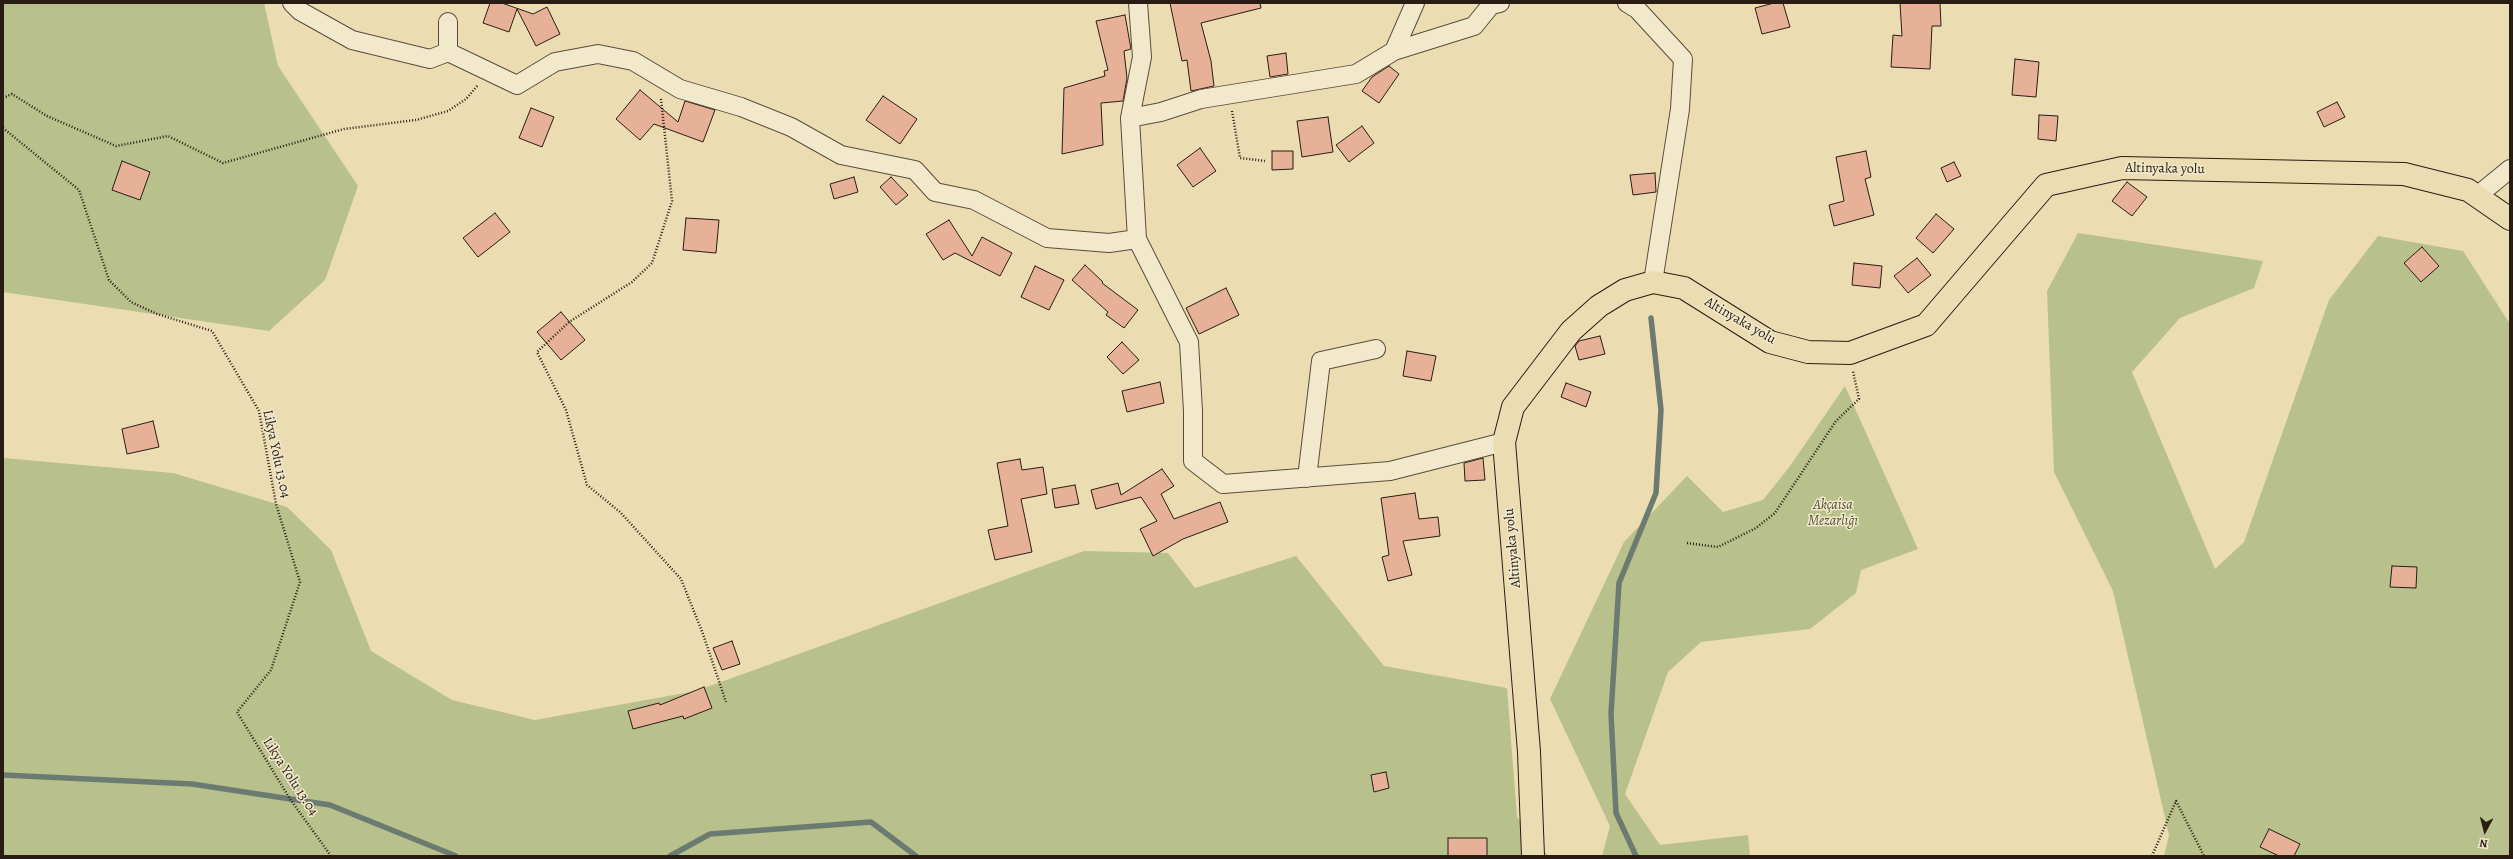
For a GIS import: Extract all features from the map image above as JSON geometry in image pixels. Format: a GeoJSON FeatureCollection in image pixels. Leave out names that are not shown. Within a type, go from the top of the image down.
{"type":"FeatureCollection","features":[{"type":"Feature","properties":{"kind":"main road","name":"Altinyaka yolu"},"geometry":{"type":"LineString","coordinates":[[1533,856],[1529,752],[1504,442],[1513,407],[1571,331],[1599,306],[1625,290],[1653,282],[1684,288],[1770,342],[1808,352],[1850,353],[1926,325],[2046,185],[2122,168],[2404,174],[2468,190],[2510,219]]}},
{"type":"Feature","properties":{"kind":"street"},"geometry":{"type":"LineString","coordinates":[[292,3],[300,11],[352,40],[430,59],[448,52],[517,85],[555,62],[598,54],[633,60],[680,89],[741,107],[791,127],[841,155],[915,170],[935,192],[974,200],[1047,238],[1109,243],[1137,239]]}},
{"type":"Feature","properties":{"kind":"street"},"geometry":{"type":"LineString","coordinates":[[1138,3],[1142,57],[1130,118],[1137,239],[1189,342],[1193,410],[1193,461],[1223,484],[1390,471],[1504,442]]}},
{"type":"Feature","properties":{"kind":"street"},"geometry":{"type":"LineString","coordinates":[[1394,51],[1415,3]]}},
{"type":"Feature","properties":{"kind":"street"},"geometry":{"type":"LineString","coordinates":[[1130,118],[1161,112],[1201,99],[1356,74],[1394,51],[1474,26],[1491,5],[1500,3]]}},
{"type":"Feature","properties":{"kind":"street"},"geometry":{"type":"LineString","coordinates":[[1627,3],[1637,9],[1683,59],[1680,110],[1653,282]]}},
{"type":"Feature","properties":{"kind":"street"},"geometry":{"type":"LineString","coordinates":[[448,22],[448,52]]}},
{"type":"Feature","properties":{"kind":"street"},"geometry":{"type":"LineString","coordinates":[[2477,196],[2510,169]]}},
{"type":"Feature","properties":{"kind":"street"},"geometry":{"type":"LineString","coordinates":[[1307,478],[1321,360],[1376,349]]}},
{"type":"Feature","properties":{"kind":"path"},"geometry":{"type":"LineString","coordinates":[[3,98],[12,94],[46,116],[116,146],[168,136],[223,163],[344,129],[416,120],[448,111],[466,99],[490,71]]}},
{"type":"Feature","properties":{"kind":"path"},"geometry":{"type":"LineString","coordinates":[[659,76],[672,201],[652,263],[632,282],[569,322],[537,352],[566,410],[587,486],[620,512],[681,579],[704,634],[726,702]]}},
{"type":"Feature","properties":{"kind":"path"},"geometry":{"type":"LineString","coordinates":[[1230,94],[1240,158],[1265,161]]}},
{"type":"Feature","properties":{"kind":"path","name":"Likya Yolu 13.04"},"geometry":{"type":"LineString","coordinates":[[3,128],[79,190],[109,280],[132,302],[157,314],[212,331],[259,411],[276,504],[300,582],[271,670],[237,712],[290,799],[331,856]]}},
{"type":"Feature","properties":{"kind":"path"},"geometry":{"type":"LineString","coordinates":[[1687,543],[1718,546],[1756,528],[1775,513],[1836,421],[1859,399],[1850,353]]}},
{"type":"Feature","properties":{"kind":"path"},"geometry":{"type":"LineString","coordinates":[[2152,856],[2176,801],[2204,856]]}},
{"type":"Feature","properties":{"kind":"green space"},"geometry":{"type":"Polygon","coordinates":[[[3,3],[264,3],[278,66],[358,186],[325,280],[269,331],[3,292],[3,3]]]}},
{"type":"Feature","properties":{"kind":"green space"},"geometry":{"type":"Polygon","coordinates":[[[2078,233],[2263,261],[2254,288],[2180,318],[2132,372],[2215,569],[2244,542],[2329,300],[2378,236],[2463,251],[2510,324],[2510,856],[2164,856],[2169,835],[2113,591],[2054,472],[2047,291],[2078,233]]]}},
{"type":"Feature","properties":{"kind":"green space","name":"Akçaisa Mezarlığı"},"geometry":{"type":"Polygon","coordinates":[[[1845,386],[1918,549],[1861,570],[1856,593],[1810,629],[1701,642],[1668,672],[1625,794],[1660,845],[1748,835],[1750,856],[1602,856],[1610,826],[1550,699],[1624,542],[1687,476],[1723,512],[1763,500],[1790,466],[1845,386]]]}},
{"type":"Feature","properties":{"kind":"green space"},"geometry":{"type":"Polygon","coordinates":[[[3,458],[173,473],[287,507],[331,550],[371,651],[452,700],[535,720],[696,691],[1084,551],[1168,553],[1195,588],[1296,556],[1384,666],[1507,688],[1517,817],[1548,856],[3,856],[3,458]]]}},
{"type":"Feature","properties":{"kind":"building"},"geometry":{"type":"Polygon","coordinates":[[[490,3],[502,3],[533,14],[547,7],[560,34],[536,46],[517,9],[509,32],[483,23],[490,3]]]}},
{"type":"Feature","properties":{"kind":"building"},"geometry":{"type":"Polygon","coordinates":[[[1170,3],[1260,3],[1261,8],[1201,23],[1211,61],[1214,86],[1191,91],[1187,60],[1182,61],[1170,3]]]}},
{"type":"Feature","properties":{"kind":"building"},"geometry":{"type":"Polygon","coordinates":[[[1774,3],[1783,3],[1790,27],[1762,34],[1755,8],[1774,3]]]}},
{"type":"Feature","properties":{"kind":"building"},"geometry":{"type":"Polygon","coordinates":[[[1900,3],[1940,3],[1941,26],[1932,26],[1930,69],[1891,67],[1893,35],[1902,36],[1900,3]]]}},
{"type":"Feature","properties":{"kind":"building"},"geometry":{"type":"Polygon","coordinates":[[[1125,15],[1131,49],[1124,51],[1127,78],[1123,101],[1101,103],[1103,145],[1062,154],[1064,88],[1105,76],[1104,71],[1108,70],[1096,21],[1125,15]]]}},
{"type":"Feature","properties":{"kind":"building"},"geometry":{"type":"Polygon","coordinates":[[[1286,53],[1288,74],[1270,77],[1267,56],[1286,53]]]}},
{"type":"Feature","properties":{"kind":"building"},"geometry":{"type":"Polygon","coordinates":[[[2015,59],[2039,62],[2036,97],[2012,95],[2015,59]]]}},
{"type":"Feature","properties":{"kind":"building"},"geometry":{"type":"Polygon","coordinates":[[[1389,66],[1399,74],[1379,103],[1362,91],[1372,77],[1389,66]]]}},
{"type":"Feature","properties":{"kind":"building"},"geometry":{"type":"Polygon","coordinates":[[[640,90],[678,122],[685,101],[715,110],[703,142],[654,124],[640,140],[616,119],[640,90]]]}},
{"type":"Feature","properties":{"kind":"building"},"geometry":{"type":"Polygon","coordinates":[[[883,96],[917,119],[900,144],[866,120],[883,96]]]}},
{"type":"Feature","properties":{"kind":"building"},"geometry":{"type":"Polygon","coordinates":[[[2337,102],[2345,117],[2324,127],[2317,112],[2337,102]]]}},
{"type":"Feature","properties":{"kind":"building"},"geometry":{"type":"Polygon","coordinates":[[[531,108],[554,117],[542,147],[519,138],[531,108]]]}},
{"type":"Feature","properties":{"kind":"building"},"geometry":{"type":"Polygon","coordinates":[[[2039,115],[2058,116],[2056,141],[2038,139],[2039,115]]]}},
{"type":"Feature","properties":{"kind":"building"},"geometry":{"type":"Polygon","coordinates":[[[1328,117],[1333,152],[1302,157],[1297,121],[1328,117]]]}},
{"type":"Feature","properties":{"kind":"building"},"geometry":{"type":"Polygon","coordinates":[[[1362,126],[1374,143],[1349,162],[1336,145],[1362,126]]]}},
{"type":"Feature","properties":{"kind":"building"},"geometry":{"type":"Polygon","coordinates":[[[1200,148],[1216,171],[1193,187],[1177,165],[1200,148]]]}},
{"type":"Feature","properties":{"kind":"building"},"geometry":{"type":"Polygon","coordinates":[[[1272,151],[1293,151],[1293,169],[1272,170],[1272,151]]]}},
{"type":"Feature","properties":{"kind":"building"},"geometry":{"type":"Polygon","coordinates":[[[1866,151],[1871,177],[1865,179],[1874,215],[1834,226],[1829,205],[1844,201],[1836,157],[1866,151]]]}},
{"type":"Feature","properties":{"kind":"building"},"geometry":{"type":"Polygon","coordinates":[[[122,161],[150,172],[140,200],[112,190],[122,161]]]}},
{"type":"Feature","properties":{"kind":"building"},"geometry":{"type":"Polygon","coordinates":[[[1954,162],[1961,176],[1947,182],[1941,168],[1954,162]]]}},
{"type":"Feature","properties":{"kind":"building"},"geometry":{"type":"Polygon","coordinates":[[[1655,173],[1656,192],[1633,195],[1630,175],[1655,173]]]}},
{"type":"Feature","properties":{"kind":"building"},"geometry":{"type":"Polygon","coordinates":[[[854,177],[858,192],[834,199],[830,184],[854,177]]]}},
{"type":"Feature","properties":{"kind":"building"},"geometry":{"type":"Polygon","coordinates":[[[891,177],[908,195],[896,205],[880,187],[891,177]]]}},
{"type":"Feature","properties":{"kind":"building"},"geometry":{"type":"Polygon","coordinates":[[[2127,182],[2147,197],[2132,216],[2112,201],[2127,182]]]}},
{"type":"Feature","properties":{"kind":"building"},"geometry":{"type":"Polygon","coordinates":[[[495,213],[510,232],[478,257],[463,238],[495,213]]]}},
{"type":"Feature","properties":{"kind":"building"},"geometry":{"type":"Polygon","coordinates":[[[1936,214],[1954,229],[1933,253],[1916,238],[1936,214]]]}},
{"type":"Feature","properties":{"kind":"building"},"geometry":{"type":"Polygon","coordinates":[[[686,218],[719,220],[716,253],[683,250],[686,218]]]}},
{"type":"Feature","properties":{"kind":"building"},"geometry":{"type":"Polygon","coordinates":[[[949,220],[972,256],[982,237],[1012,253],[1000,276],[955,253],[943,260],[926,234],[949,220]]]}},
{"type":"Feature","properties":{"kind":"building"},"geometry":{"type":"Polygon","coordinates":[[[2422,247],[2439,266],[2421,282],[2404,263],[2422,247]]]}},
{"type":"Feature","properties":{"kind":"building"},"geometry":{"type":"Polygon","coordinates":[[[1917,258],[1931,275],[1908,293],[1894,276],[1917,258]]]}},
{"type":"Feature","properties":{"kind":"building"},"geometry":{"type":"Polygon","coordinates":[[[1854,263],[1882,266],[1880,288],[1852,285],[1854,263]]]}},
{"type":"Feature","properties":{"kind":"building"},"geometry":{"type":"Polygon","coordinates":[[[1085,265],[1103,282],[1102,283],[1138,310],[1124,328],[1106,315],[1108,312],[1072,280],[1085,265]]]}},
{"type":"Feature","properties":{"kind":"building"},"geometry":{"type":"Polygon","coordinates":[[[1035,266],[1064,280],[1049,310],[1021,297],[1035,266]]]}},
{"type":"Feature","properties":{"kind":"building"},"geometry":{"type":"Polygon","coordinates":[[[1226,288],[1239,315],[1199,334],[1186,308],[1226,288]]]}},
{"type":"Feature","properties":{"kind":"building"},"geometry":{"type":"Polygon","coordinates":[[[561,312],[585,340],[561,360],[537,332],[561,312]]]}},
{"type":"Feature","properties":{"kind":"building"},"geometry":{"type":"Polygon","coordinates":[[[1600,336],[1605,354],[1579,360],[1575,346],[1579,341],[1600,336]]]}},
{"type":"Feature","properties":{"kind":"building"},"geometry":{"type":"Polygon","coordinates":[[[1122,342],[1139,360],[1123,374],[1107,357],[1122,342]]]}},
{"type":"Feature","properties":{"kind":"building"},"geometry":{"type":"Polygon","coordinates":[[[1407,351],[1436,356],[1431,381],[1403,376],[1407,351]]]}},
{"type":"Feature","properties":{"kind":"building"},"geometry":{"type":"Polygon","coordinates":[[[1160,382],[1164,403],[1127,412],[1122,391],[1160,382]]]}},
{"type":"Feature","properties":{"kind":"building"},"geometry":{"type":"Polygon","coordinates":[[[1566,383],[1591,392],[1586,407],[1561,397],[1566,383]]]}},
{"type":"Feature","properties":{"kind":"building"},"geometry":{"type":"Polygon","coordinates":[[[153,421],[159,447],[127,454],[122,429],[153,421]]]}},
{"type":"Feature","properties":{"kind":"building"},"geometry":{"type":"Polygon","coordinates":[[[1483,458],[1485,480],[1465,481],[1464,463],[1483,458]]]}},
{"type":"Feature","properties":{"kind":"building"},"geometry":{"type":"Polygon","coordinates":[[[1020,459],[1022,470],[1043,467],[1047,494],[1021,499],[1032,552],[995,560],[988,530],[1008,526],[997,463],[1020,459]]]}},
{"type":"Feature","properties":{"kind":"building"},"geometry":{"type":"Polygon","coordinates":[[[1162,469],[1174,486],[1161,494],[1174,519],[1220,502],[1228,522],[1183,539],[1153,556],[1140,529],[1157,521],[1141,497],[1096,509],[1091,490],[1118,483],[1121,495],[1162,469]]]}},
{"type":"Feature","properties":{"kind":"building"},"geometry":{"type":"Polygon","coordinates":[[[1075,485],[1079,504],[1055,508],[1052,489],[1075,485]]]}},
{"type":"Feature","properties":{"kind":"building"},"geometry":{"type":"Polygon","coordinates":[[[1415,493],[1419,519],[1438,517],[1440,536],[1403,541],[1412,575],[1388,581],[1382,557],[1389,555],[1381,498],[1415,493]]]}},
{"type":"Feature","properties":{"kind":"building"},"geometry":{"type":"Polygon","coordinates":[[[2392,566],[2417,567],[2416,588],[2390,587],[2392,566]]]}},
{"type":"Feature","properties":{"kind":"building"},"geometry":{"type":"Polygon","coordinates":[[[732,641],[740,664],[722,670],[713,648],[732,641]]]}},
{"type":"Feature","properties":{"kind":"building"},"geometry":{"type":"Polygon","coordinates":[[[704,687],[712,708],[684,719],[683,716],[633,729],[628,711],[659,703],[660,705],[704,687]]]}},
{"type":"Feature","properties":{"kind":"building"},"geometry":{"type":"Polygon","coordinates":[[[1386,772],[1389,788],[1374,792],[1371,775],[1386,772]]]}},
{"type":"Feature","properties":{"kind":"building"},"geometry":{"type":"Polygon","coordinates":[[[2269,829],[2300,844],[2294,856],[2279,856],[2260,847],[2269,829]]]}},
{"type":"Feature","properties":{"kind":"building"},"geometry":{"type":"Polygon","coordinates":[[[1448,838],[1487,838],[1487,856],[1448,856],[1448,838]]]}},
{"type":"Feature","properties":{"kind":"waterway"},"geometry":{"type":"LineString","coordinates":[[1636,856],[1616,813],[1611,714],[1619,583],[1656,493],[1661,410],[1651,318]]}},
{"type":"Feature","properties":{"kind":"waterway"},"geometry":{"type":"LineString","coordinates":[[3,775],[192,784],[330,805],[456,856]]}},
{"type":"Feature","properties":{"kind":"waterway"},"geometry":{"type":"LineString","coordinates":[[670,856],[710,834],[871,822],[916,856]]}}]}
